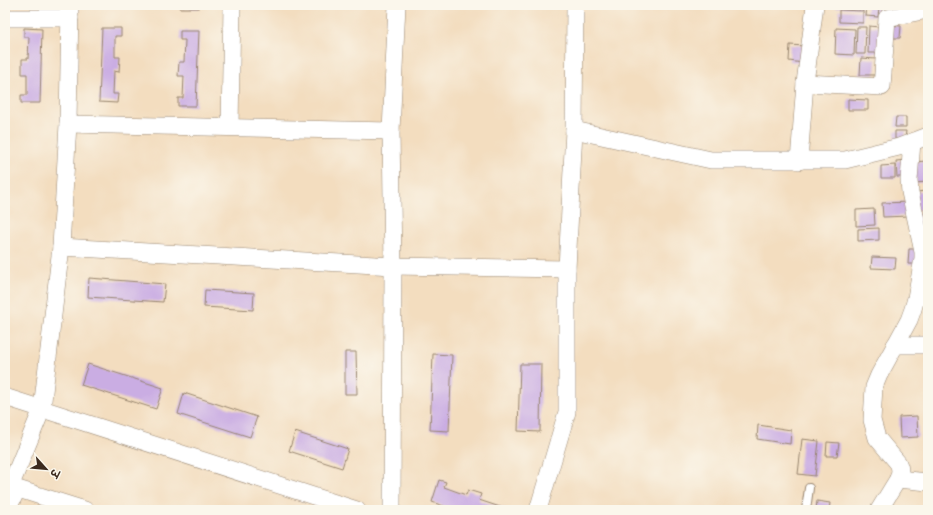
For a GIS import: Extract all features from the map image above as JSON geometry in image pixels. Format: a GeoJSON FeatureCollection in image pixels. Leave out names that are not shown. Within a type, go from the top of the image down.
{"type":"FeatureCollection","features":[{"type":"Feature","properties":{"kind":"street"},"geometry":{"type":"LineString","coordinates":[[230,127],[232,5]]}},
{"type":"Feature","properties":{"kind":"street"},"geometry":{"type":"LineString","coordinates":[[392,510],[393,266],[391,131],[397,5]]}},
{"type":"Feature","properties":{"kind":"street"},"geometry":{"type":"LineString","coordinates":[[538,510],[567,412],[567,269],[574,130],[575,5]]}},
{"type":"Feature","properties":{"kind":"street"},"geometry":{"type":"LineString","coordinates":[[799,161],[805,83],[815,5]]}},
{"type":"Feature","properties":{"kind":"street"},"geometry":{"type":"LineString","coordinates":[[805,83],[882,88],[887,18],[893,11],[928,10]]}},
{"type":"Feature","properties":{"kind":"street"},"geometry":{"type":"LineString","coordinates":[[5,18],[70,11],[68,124],[61,247],[42,409],[11,484],[14,496],[7,510]]}},
{"type":"Feature","properties":{"kind":"street"},"geometry":{"type":"LineString","coordinates":[[68,124],[391,131]]}},
{"type":"Feature","properties":{"kind":"street"},"geometry":{"type":"LineString","coordinates":[[574,130],[711,160],[845,160],[899,147],[920,139]]}},
{"type":"Feature","properties":{"kind":"street"},"geometry":{"type":"LineString","coordinates":[[879,510],[898,479],[900,468],[898,463],[878,438],[872,420],[874,387],[908,320],[916,298],[924,252],[910,192],[909,180],[920,139]]}},
{"type":"Feature","properties":{"kind":"street"},"geometry":{"type":"LineString","coordinates":[[61,247],[393,266],[567,269]]}},
{"type":"Feature","properties":{"kind":"street"},"geometry":{"type":"LineString","coordinates":[[895,345],[928,345]]}},
{"type":"Feature","properties":{"kind":"street"},"geometry":{"type":"LineString","coordinates":[[5,397],[357,510]]}},
{"type":"Feature","properties":{"kind":"street"},"geometry":{"type":"LineString","coordinates":[[898,479],[928,482]]}},
{"type":"Feature","properties":{"kind":"street"},"geometry":{"type":"LineString","coordinates":[[11,484],[85,510]]}},
{"type":"Feature","properties":{"kind":"lane"},"geometry":{"type":"LineString","coordinates":[[806,510],[809,488]]}},
{"type":"Feature","properties":{"kind":"building"},"geometry":{"type":"Polygon","coordinates":[[[180,5],[199,5],[199,8],[180,8],[180,5]]]}},
{"type":"Feature","properties":{"kind":"building"},"geometry":{"type":"Polygon","coordinates":[[[834,5],[861,5],[861,8],[834,7],[834,5]]]}},
{"type":"Feature","properties":{"kind":"building"},"geometry":{"type":"Polygon","coordinates":[[[867,6],[879,7],[878,17],[866,16],[867,6]]]}},
{"type":"Feature","properties":{"kind":"building"},"geometry":{"type":"Polygon","coordinates":[[[839,10],[863,11],[863,23],[839,22],[839,10]]]}},
{"type":"Feature","properties":{"kind":"building"},"geometry":{"type":"Polygon","coordinates":[[[888,25],[901,26],[900,38],[887,38],[888,25]]]}},
{"type":"Feature","properties":{"kind":"building"},"geometry":{"type":"Polygon","coordinates":[[[869,26],[879,27],[878,53],[868,53],[869,26]]]}},
{"type":"Feature","properties":{"kind":"building"},"geometry":{"type":"Polygon","coordinates":[[[857,27],[866,27],[865,54],[856,54],[857,27]]]}},
{"type":"Feature","properties":{"kind":"building"},"geometry":{"type":"Polygon","coordinates":[[[24,28],[42,29],[40,103],[21,103],[21,95],[27,95],[27,74],[22,74],[22,59],[28,59],[29,37],[24,37],[24,28]]]}},
{"type":"Feature","properties":{"kind":"building"},"geometry":{"type":"Polygon","coordinates":[[[102,28],[121,28],[121,36],[115,36],[115,57],[120,57],[119,72],[114,71],[113,94],[118,94],[117,103],[99,102],[102,28]]]}},
{"type":"Feature","properties":{"kind":"building"},"geometry":{"type":"Polygon","coordinates":[[[836,28],[855,29],[854,55],[835,54],[836,28]]]}},
{"type":"Feature","properties":{"kind":"building"},"geometry":{"type":"Polygon","coordinates":[[[180,31],[199,31],[196,106],[178,106],[178,98],[183,98],[184,76],[178,76],[179,62],[184,62],[185,40],[180,40],[180,31]]]}},
{"type":"Feature","properties":{"kind":"building"},"geometry":{"type":"Polygon","coordinates":[[[790,45],[804,46],[803,63],[789,61],[790,45]]]}},
{"type":"Feature","properties":{"kind":"building"},"geometry":{"type":"Polygon","coordinates":[[[861,58],[876,59],[875,75],[860,75],[861,58]]]}},
{"type":"Feature","properties":{"kind":"building"},"geometry":{"type":"Polygon","coordinates":[[[848,99],[868,100],[868,110],[848,110],[848,99]]]}},
{"type":"Feature","properties":{"kind":"building"},"geometry":{"type":"Polygon","coordinates":[[[896,117],[906,117],[906,127],[895,127],[896,117]]]}},
{"type":"Feature","properties":{"kind":"building"},"geometry":{"type":"Polygon","coordinates":[[[895,131],[906,131],[905,139],[895,139],[895,131]]]}},
{"type":"Feature","properties":{"kind":"building"},"geometry":{"type":"Polygon","coordinates":[[[907,160],[908,177],[897,177],[896,161],[907,160]]]}},
{"type":"Feature","properties":{"kind":"building"},"geometry":{"type":"Polygon","coordinates":[[[928,161],[928,182],[913,183],[911,162],[928,161]]]}},
{"type":"Feature","properties":{"kind":"building"},"geometry":{"type":"Polygon","coordinates":[[[895,165],[895,178],[881,178],[881,166],[895,165]]]}},
{"type":"Feature","properties":{"kind":"building"},"geometry":{"type":"Polygon","coordinates":[[[928,191],[928,209],[915,210],[914,192],[928,191]]]}},
{"type":"Feature","properties":{"kind":"building"},"geometry":{"type":"Polygon","coordinates":[[[909,202],[909,216],[883,217],[882,203],[909,202]]]}},
{"type":"Feature","properties":{"kind":"building"},"geometry":{"type":"Polygon","coordinates":[[[874,209],[875,225],[856,226],[856,210],[874,209]]]}},
{"type":"Feature","properties":{"kind":"building"},"geometry":{"type":"Polygon","coordinates":[[[918,214],[928,214],[928,222],[918,223],[918,214]]]}},
{"type":"Feature","properties":{"kind":"building"},"geometry":{"type":"Polygon","coordinates":[[[879,228],[879,240],[858,241],[858,229],[879,228]]]}},
{"type":"Feature","properties":{"kind":"building"},"geometry":{"type":"Polygon","coordinates":[[[909,249],[921,249],[920,264],[908,264],[909,249]]]}},
{"type":"Feature","properties":{"kind":"building"},"geometry":{"type":"Polygon","coordinates":[[[872,257],[896,258],[895,269],[871,268],[872,257]]]}},
{"type":"Feature","properties":{"kind":"building"},"geometry":{"type":"Polygon","coordinates":[[[89,278],[165,284],[163,302],[88,297],[89,278]]]}},
{"type":"Feature","properties":{"kind":"building"},"geometry":{"type":"Polygon","coordinates":[[[205,290],[254,293],[253,310],[204,307],[205,290]]]}},
{"type":"Feature","properties":{"kind":"building"},"geometry":{"type":"Polygon","coordinates":[[[345,352],[356,352],[357,394],[345,394],[345,352]]]}},
{"type":"Feature","properties":{"kind":"building"},"geometry":{"type":"Polygon","coordinates":[[[433,354],[452,355],[449,431],[430,430],[433,354]]]}},
{"type":"Feature","properties":{"kind":"building"},"geometry":{"type":"Polygon","coordinates":[[[88,364],[163,388],[156,409],[81,385],[88,364]]]}},
{"type":"Feature","properties":{"kind":"building"},"geometry":{"type":"Polygon","coordinates":[[[520,364],[541,364],[540,432],[518,431],[520,364]]]}},
{"type":"Feature","properties":{"kind":"building"},"geometry":{"type":"Polygon","coordinates":[[[184,393],[257,417],[250,437],[178,414],[184,393]]]}},
{"type":"Feature","properties":{"kind":"building"},"geometry":{"type":"Polygon","coordinates":[[[917,416],[918,437],[900,438],[899,417],[917,416]]]}},
{"type":"Feature","properties":{"kind":"building"},"geometry":{"type":"Polygon","coordinates":[[[758,425],[791,430],[790,444],[757,439],[758,425]]]}},
{"type":"Feature","properties":{"kind":"building"},"geometry":{"type":"Polygon","coordinates":[[[295,432],[348,449],[342,468],[289,451],[295,432]]]}},
{"type":"Feature","properties":{"kind":"building"},"geometry":{"type":"Polygon","coordinates":[[[802,439],[819,441],[815,476],[798,474],[802,439]]]}},
{"type":"Feature","properties":{"kind":"building"},"geometry":{"type":"Polygon","coordinates":[[[827,442],[839,443],[837,456],[826,456],[827,442]]]}},
{"type":"Feature","properties":{"kind":"building"},"geometry":{"type":"Polygon","coordinates":[[[439,480],[446,482],[444,487],[466,495],[468,490],[481,494],[479,500],[509,510],[455,510],[432,502],[439,480]]]}},
{"type":"Feature","properties":{"kind":"building"},"geometry":{"type":"Polygon","coordinates":[[[817,501],[830,503],[829,510],[816,510],[817,501]]]}}]}
